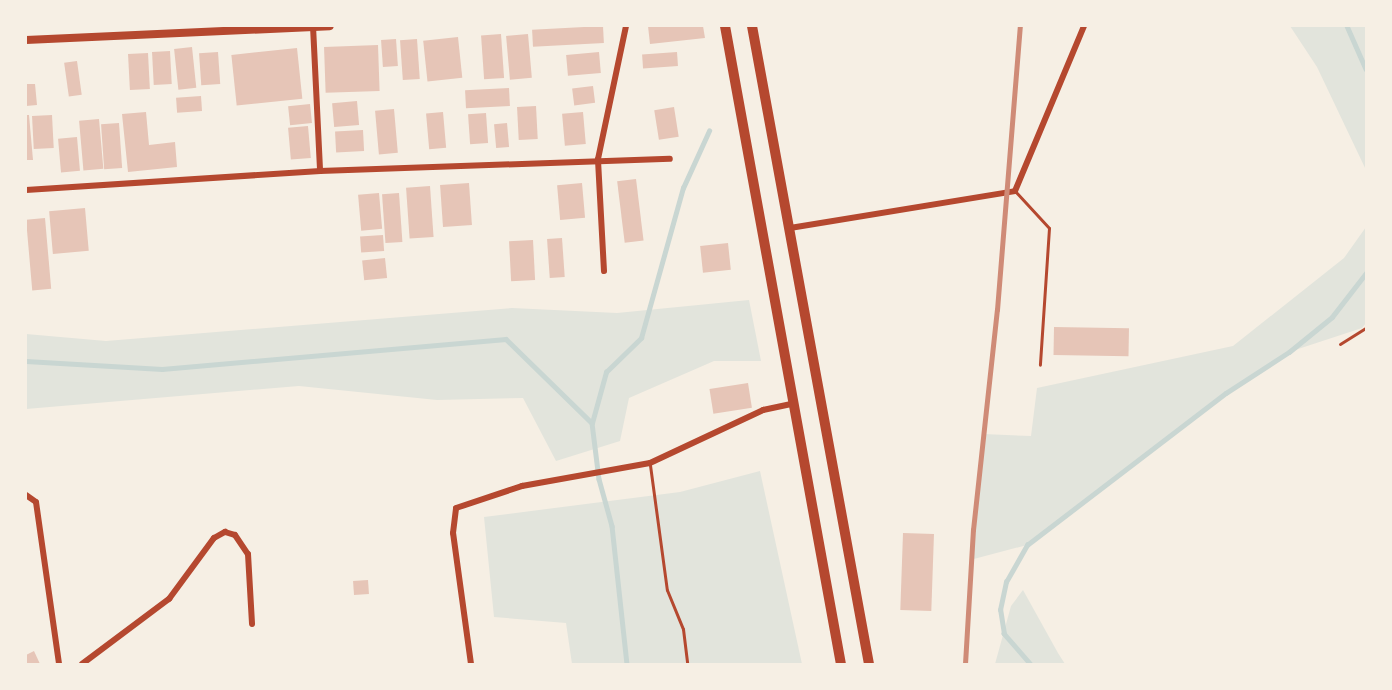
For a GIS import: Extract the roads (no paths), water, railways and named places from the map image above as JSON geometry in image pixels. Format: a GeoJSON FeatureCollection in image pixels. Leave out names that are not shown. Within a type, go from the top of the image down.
{"type":"FeatureCollection","features":[{"type":"Feature","properties":{"kind":"highway"},"geometry":{"type":"LineString","coordinates":[[725,26],[841,664]]}},
{"type":"Feature","properties":{"kind":"highway"},"geometry":{"type":"LineString","coordinates":[[752,26],[869,664]]}},
{"type":"Feature","properties":{"kind":"street"},"geometry":{"type":"LineString","coordinates":[[313,26],[320,171]]}},
{"type":"Feature","properties":{"kind":"street"},"geometry":{"type":"LineString","coordinates":[[26,40],[330,26]]}},
{"type":"Feature","properties":{"kind":"street"},"geometry":{"type":"LineString","coordinates":[[604,271],[598,159],[626,26]]}},
{"type":"Feature","properties":{"kind":"street"},"geometry":{"type":"LineString","coordinates":[[790,228],[1015,191],[1084,26]]}},
{"type":"Feature","properties":{"kind":"street"},"geometry":{"type":"LineString","coordinates":[[26,190],[320,171],[598,159],[670,159]]}},
{"type":"Feature","properties":{"kind":"street"},"geometry":{"type":"LineString","coordinates":[[471,664],[453,533],[456,508],[522,486],[650,463],[763,410],[792,404]]}},
{"type":"Feature","properties":{"kind":"street"},"geometry":{"type":"LineString","coordinates":[[26,495],[36,502],[59,664]]}},
{"type":"Feature","properties":{"kind":"street"},"geometry":{"type":"LineString","coordinates":[[82,664],[169,599],[214,538],[225,532],[235,535],[248,554],[252,624]]}},
{"type":"Feature","properties":{"kind":"lane"},"geometry":{"type":"LineString","coordinates":[[1015,191],[1049,228],[1040,365]]}},
{"type":"Feature","properties":{"kind":"lane"},"geometry":{"type":"LineString","coordinates":[[1340,344],[1366,328]]}},
{"type":"Feature","properties":{"kind":"lane"},"geometry":{"type":"LineString","coordinates":[[650,463],[668,590],[683,629],[687,664]]}},
{"type":"Feature","properties":{"kind":"waterway"},"geometry":{"type":"LineString","coordinates":[[1347,26],[1366,69]]}},
{"type":"Feature","properties":{"kind":"waterway"},"geometry":{"type":"LineString","coordinates":[[592,423],[606,372],[641,338],[683,188],[709,131]]}},
{"type":"Feature","properties":{"kind":"waterway"},"geometry":{"type":"LineString","coordinates":[[1030,664],[1004,634],[1000,610],[1006,582],[1027,545],[1226,393],[1289,352],[1332,317],[1366,273]]}},
{"type":"Feature","properties":{"kind":"waterway"},"geometry":{"type":"LineString","coordinates":[[26,361],[162,369],[506,339],[592,423],[599,479],[612,526],[627,664]]}},
{"type":"Feature","properties":{"kind":"railway"},"geometry":{"type":"LineString","coordinates":[[965,664],[973,530],[997,310],[1020,26]]}}]}
